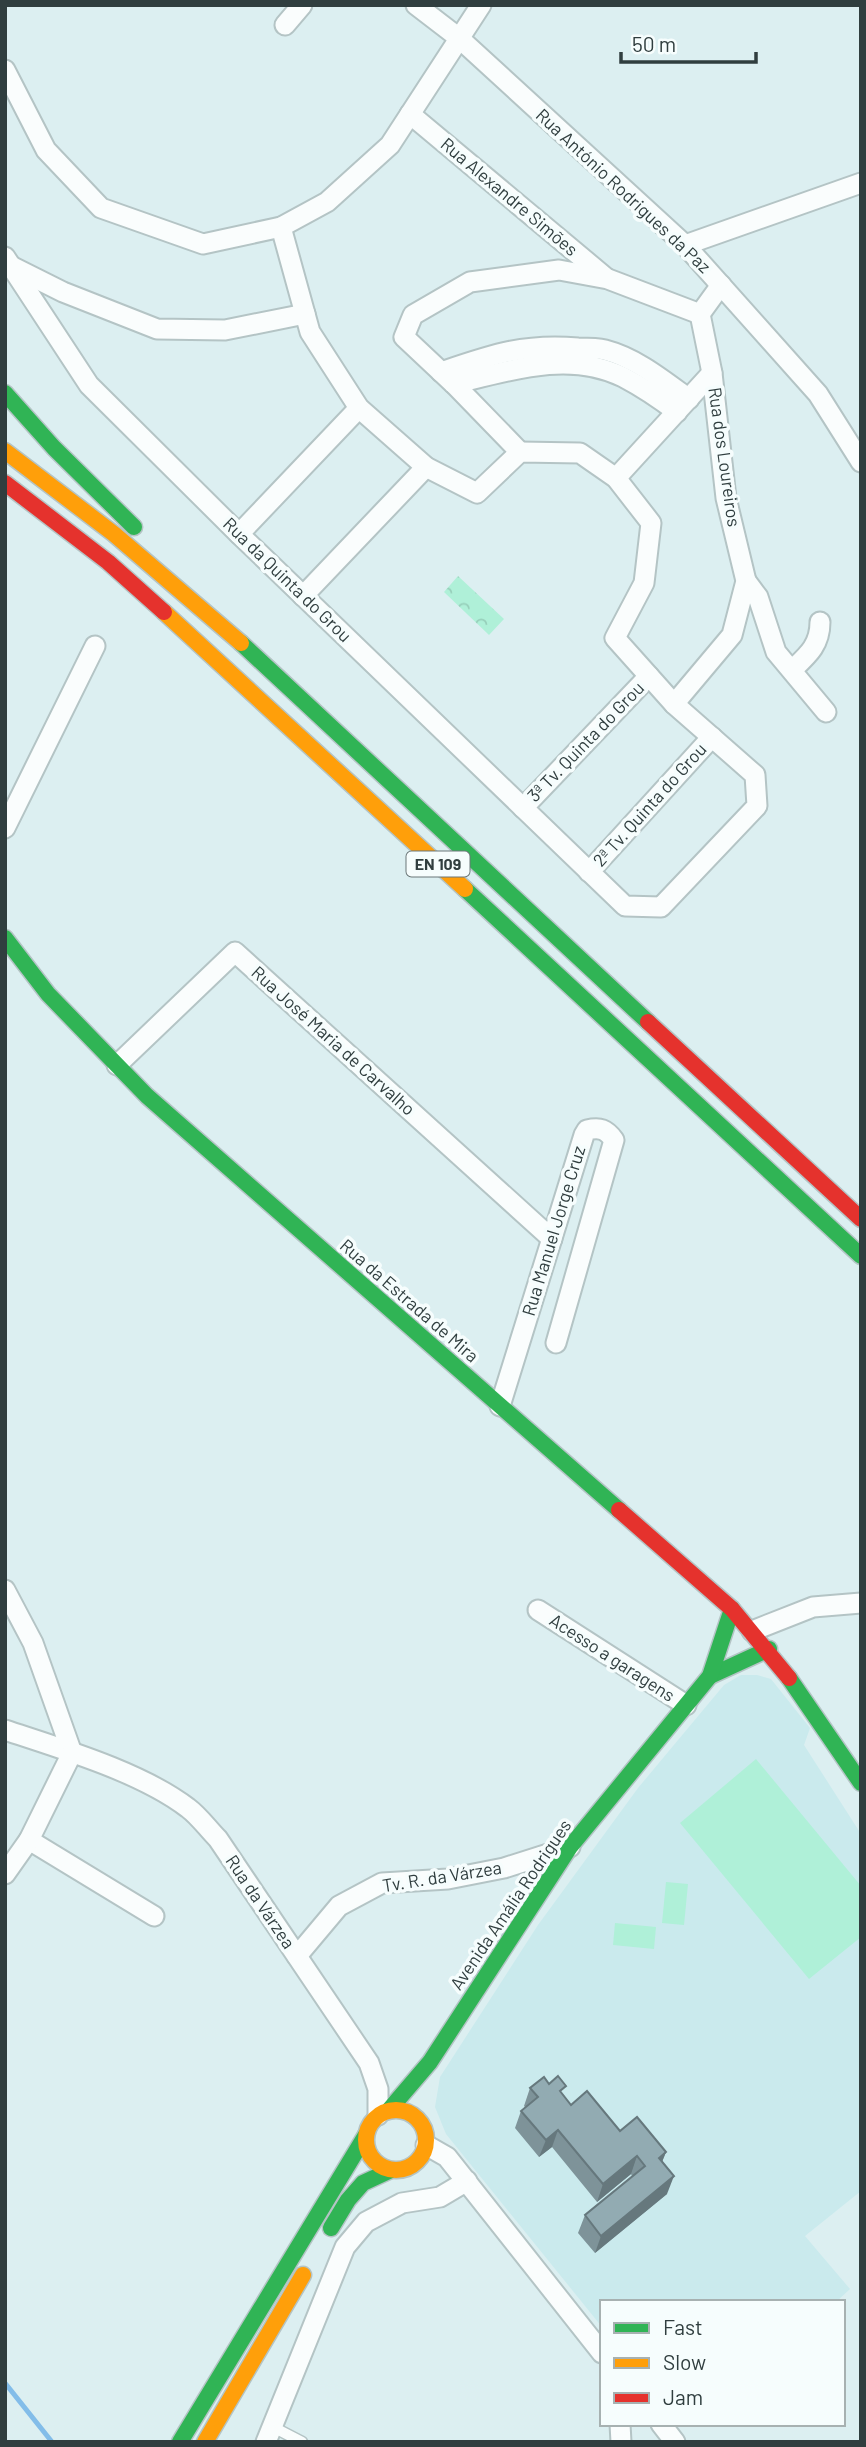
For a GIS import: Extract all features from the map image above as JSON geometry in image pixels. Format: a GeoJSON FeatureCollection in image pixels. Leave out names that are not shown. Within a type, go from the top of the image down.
{"type":"FeatureCollection","features":[{"type":"Feature","properties":{"kind":"main road"},"geometry":{"type":"LineString","coordinates":[[5,393],[54,448],[150,543],[218,622]]}},
{"type":"Feature","properties":{"kind":"main road","name":"EN 109"},"geometry":{"type":"LineString","coordinates":[[5,452],[41,476],[125,542],[218,622],[861,1219]]}},
{"type":"Feature","properties":{"kind":"main road","name":"EN 109"},"geometry":{"type":"LineString","coordinates":[[5,483],[108,562],[201,645],[861,1256]]}},
{"type":"Feature","properties":{"kind":"main road","name":"Rua da Estrada de Mira"},"geometry":{"type":"LineString","coordinates":[[5,938],[48,994],[147,1096],[732,1609],[769,1649],[795,1684],[861,1783]]}},
{"type":"Feature","properties":{"kind":"main road","name":"Avenida Amália Rodrigues"},"geometry":{"type":"LineString","coordinates":[[383,2112],[430,2062],[570,1847],[710,1676],[732,1609]]}},
{"type":"Feature","properties":{"kind":"main road","name":"Avenida Amália Rodrigues"},"geometry":{"type":"LineString","coordinates":[[710,1676],[769,1649]]}},
{"type":"Feature","properties":{"kind":"main road","name":"Avenida Amália Rodrigues"},"geometry":{"type":"LineString","coordinates":[[421,2122],[430,2062]]}},
{"type":"Feature","properties":{"kind":"main road"},"geometry":{"type":"LineString","coordinates":[[180,2442],[366,2135],[370,2124],[383,2112],[401,2110],[412,2114],[421,2122],[426,2133],[422,2156],[414,2165],[391,2170],[363,2183],[348,2200],[205,2442]]}},
{"type":"Feature","properties":{"kind":"main road"},"geometry":{"type":"LineString","coordinates":[[366,2135],[366,2147],[371,2158],[380,2166],[391,2170]]}},
{"type":"Feature","properties":{"kind":"street"},"geometry":{"type":"LineString","coordinates":[[285,25],[302,5]]}},
{"type":"Feature","properties":{"kind":"street"},"geometry":{"type":"LineString","coordinates":[[5,70],[46,150],[101,208],[203,244],[281,228],[327,202],[390,145],[481,5]]}},
{"type":"Feature","properties":{"kind":"street","name":"Rua António Rodrigues da Paz"},"geometry":{"type":"LineString","coordinates":[[424,8],[685,245],[818,394],[861,462]]}},
{"type":"Feature","properties":{"kind":"street","name":"Rua Alexandre Simões"},"geometry":{"type":"LineString","coordinates":[[410,114],[608,279]]}},
{"type":"Feature","properties":{"kind":"street"},"geometry":{"type":"LineString","coordinates":[[685,245],[861,183]]}},
{"type":"Feature","properties":{"kind":"street"},"geometry":{"type":"LineString","coordinates":[[281,228],[310,332],[359,408],[426,467],[477,493],[520,452]]}},
{"type":"Feature","properties":{"kind":"street"},"geometry":{"type":"LineString","coordinates":[[8,261],[63,292],[157,329],[225,330],[305,314]]}},
{"type":"Feature","properties":{"kind":"street","name":"Rua da Quinta do Grou"},"geometry":{"type":"LineString","coordinates":[[8,261],[89,385],[239,534],[625,906],[661,907],[758,806],[755,775],[674,704],[615,638],[644,583],[651,523],[616,478]]}},
{"type":"Feature","properties":{"kind":"street"},"geometry":{"type":"LineString","coordinates":[[712,373],[616,478],[580,453],[520,452],[404,337],[413,315],[470,282],[559,270],[608,279],[701,314],[721,285]]}},
{"type":"Feature","properties":{"kind":"street","name":"Rua dos Loureiros"},"geometry":{"type":"LineString","coordinates":[[674,704],[732,635],[746,581],[726,498],[712,373],[701,314]]}},
{"type":"Feature","properties":{"kind":"street"},"geometry":{"type":"LineString","coordinates":[[447,378],[544,364],[568,364],[596,368],[621,376],[652,393],[683,405]]}},
{"type":"Feature","properties":{"kind":"street"},"geometry":{"type":"LineString","coordinates":[[239,534],[359,408]]}},
{"type":"Feature","properties":{"kind":"street"},"geometry":{"type":"LineString","coordinates":[[303,596],[426,467]]}},
{"type":"Feature","properties":{"kind":"street"},"geometry":{"type":"LineString","coordinates":[[746,581],[758,597],[776,652],[826,712]]}},
{"type":"Feature","properties":{"kind":"street"},"geometry":{"type":"LineString","coordinates":[[792,670],[815,645],[820,635],[820,622]]}},
{"type":"Feature","properties":{"kind":"street"},"geometry":{"type":"LineString","coordinates":[[5,828],[95,646]]}},
{"type":"Feature","properties":{"kind":"street","name":"3ª Tv. Quinta do Grou"},"geometry":{"type":"LineString","coordinates":[[523,808],[649,676]]}},
{"type":"Feature","properties":{"kind":"street","name":"2ª Tv. Quinta do Grou"},"geometry":{"type":"LineString","coordinates":[[589,872],[712,737]]}},
{"type":"Feature","properties":{"kind":"street","name":"Rua José Maria de Carvalho"},"geometry":{"type":"LineString","coordinates":[[117,1065],[235,952],[552,1239]]}},
{"type":"Feature","properties":{"kind":"street","name":"Rua Manuel Jorge Cruz"},"geometry":{"type":"LineString","coordinates":[[500,1406],[584,1135],[587,1130],[596,1128],[607,1130],[614,1140],[555,1343]]}},
{"type":"Feature","properties":{"kind":"street"},"geometry":{"type":"LineString","coordinates":[[5,1590],[33,1643],[72,1753],[29,1840],[5,1874]]}},
{"type":"Feature","properties":{"kind":"street"},"geometry":{"type":"LineString","coordinates":[[752,1631],[813,1607],[861,1603]]}},
{"type":"Feature","properties":{"kind":"street","name":"Acesso a garagens"},"geometry":{"type":"LineString","coordinates":[[538,1610],[686,1705]]}},
{"type":"Feature","properties":{"kind":"street","name":"Rua da Várzea"},"geometry":{"type":"LineString","coordinates":[[5,1730],[72,1753],[153,1786],[189,1809],[218,1839],[369,2063],[383,2112]]}},
{"type":"Feature","properties":{"kind":"street"},"geometry":{"type":"LineString","coordinates":[[29,1840],[154,1916]]}},
{"type":"Feature","properties":{"kind":"street","name":"Tv. R. da Várzea"},"geometry":{"type":"LineString","coordinates":[[297,1956],[339,1906],[382,1883],[459,1877],[504,1868],[570,1847]]}},
{"type":"Feature","properties":{"kind":"street"},"geometry":{"type":"LineString","coordinates":[[426,2145],[447,2157],[467,2180],[600,2350]]}},
{"type":"Feature","properties":{"kind":"street"},"geometry":{"type":"LineString","coordinates":[[269,2434],[345,2247],[366,2222],[402,2203],[440,2197],[467,2180]]}},
{"type":"Feature","properties":{"kind":"street"},"geometry":{"type":"LineString","coordinates":[[663,2426],[675,2442]]}},
{"type":"Feature","properties":{"kind":"lane"},"geometry":{"type":"LineString","coordinates":[[269,2434],[302,2442]]}},
{"type":"Feature","properties":{"kind":"shaded area"},"geometry":{"type":"Polygon","coordinates":[[[741,1675],[757,1675],[771,1679],[810,1728],[804,1745],[861,1834],[861,2191],[805,2236],[850,2289],[838,2300],[600,2300],[600,2325],[446,2134],[435,2107],[440,2077],[538,1925],[638,1788],[724,1685],[741,1675]]]}},
{"type":"Feature","properties":{"kind":"green space"},"geometry":{"type":"Polygon","coordinates":[[[458,576],[504,619],[489,635],[444,592],[458,576]]]}},
{"type":"Feature","properties":{"kind":"green space"},"geometry":{"type":"Polygon","coordinates":[[[756,1759],[861,1886],[861,1937],[809,1979],[680,1823],[756,1759]]]}},
{"type":"Feature","properties":{"kind":"green space"},"geometry":{"type":"Polygon","coordinates":[[[666,1882],[688,1884],[684,1925],[662,1923],[666,1882]]]}},
{"type":"Feature","properties":{"kind":"green space"},"geometry":{"type":"Polygon","coordinates":[[[615,1923],[656,1927],[654,1949],[613,1945],[615,1923]]]}},
{"type":"Feature","properties":{"kind":"building"},"geometry":{"type":"Polygon","coordinates":[[[558,2076],[566,2086],[560,2091],[571,2105],[587,2091],[620,2131],[637,2117],[666,2152],[659,2158],[674,2176],[601,2236],[585,2215],[645,2166],[637,2156],[603,2184],[558,2130],[546,2140],[521,2111],[538,2097],[530,2088],[544,2077],[549,2084],[558,2076]]]}},
{"type":"Feature","properties":{"kind":"waterway"},"geometry":{"type":"LineString","coordinates":[[5,2383],[52,2442]]}},
{"type":"Feature","properties":{"kind":"traffic: fast"},"geometry":{"type":"LineString","coordinates":[[5,393],[54,448],[134,527]]}},
{"type":"Feature","properties":{"kind":"traffic: fast"},"geometry":{"type":"LineString","coordinates":[[241,643],[648,1022]]}},
{"type":"Feature","properties":{"kind":"traffic: fast"},"geometry":{"type":"LineString","coordinates":[[465,889],[861,1256]]}},
{"type":"Feature","properties":{"kind":"traffic: fast"},"geometry":{"type":"LineString","coordinates":[[5,938],[48,994],[147,1096],[619,1510]]}},
{"type":"Feature","properties":{"kind":"traffic: fast"},"geometry":{"type":"LineString","coordinates":[[389,2110],[430,2062],[570,1847],[710,1676],[732,1609]]}},
{"type":"Feature","properties":{"kind":"traffic: fast"},"geometry":{"type":"LineString","coordinates":[[710,1676],[769,1649]]}},
{"type":"Feature","properties":{"kind":"traffic: fast"},"geometry":{"type":"LineString","coordinates":[[789,1678],[861,1783]]}},
{"type":"Feature","properties":{"kind":"traffic: fast"},"geometry":{"type":"LineString","coordinates":[[180,2442],[366,2135]]}},
{"type":"Feature","properties":{"kind":"traffic: fast"},"geometry":{"type":"LineString","coordinates":[[331,2228],[348,2200],[363,2183],[391,2170]]}},
{"type":"Feature","properties":{"kind":"traffic: slow"},"geometry":{"type":"LineString","coordinates":[[5,451],[114,534],[241,643]]}},
{"type":"Feature","properties":{"kind":"traffic: slow"},"geometry":{"type":"LineString","coordinates":[[164,612],[465,889]]}},
{"type":"Feature","properties":{"kind":"traffic: slow"},"geometry":{"type":"LineString","coordinates":[[390,2110],[402,2110],[421,2123],[426,2140],[424,2152],[413,2165],[402,2170],[390,2170],[371,2157],[366,2146],[366,2134],[379,2115],[390,2110]]}},
{"type":"Feature","properties":{"kind":"traffic: slow"},"geometry":{"type":"LineString","coordinates":[[205,2442],[303,2275]]}},
{"type":"Feature","properties":{"kind":"traffic: jam"},"geometry":{"type":"LineString","coordinates":[[5,483],[108,562],[164,612]]}},
{"type":"Feature","properties":{"kind":"traffic: jam"},"geometry":{"type":"LineString","coordinates":[[648,1022],[861,1219]]}},
{"type":"Feature","properties":{"kind":"traffic: jam"},"geometry":{"type":"LineString","coordinates":[[619,1510],[732,1609],[789,1678]]}}]}
